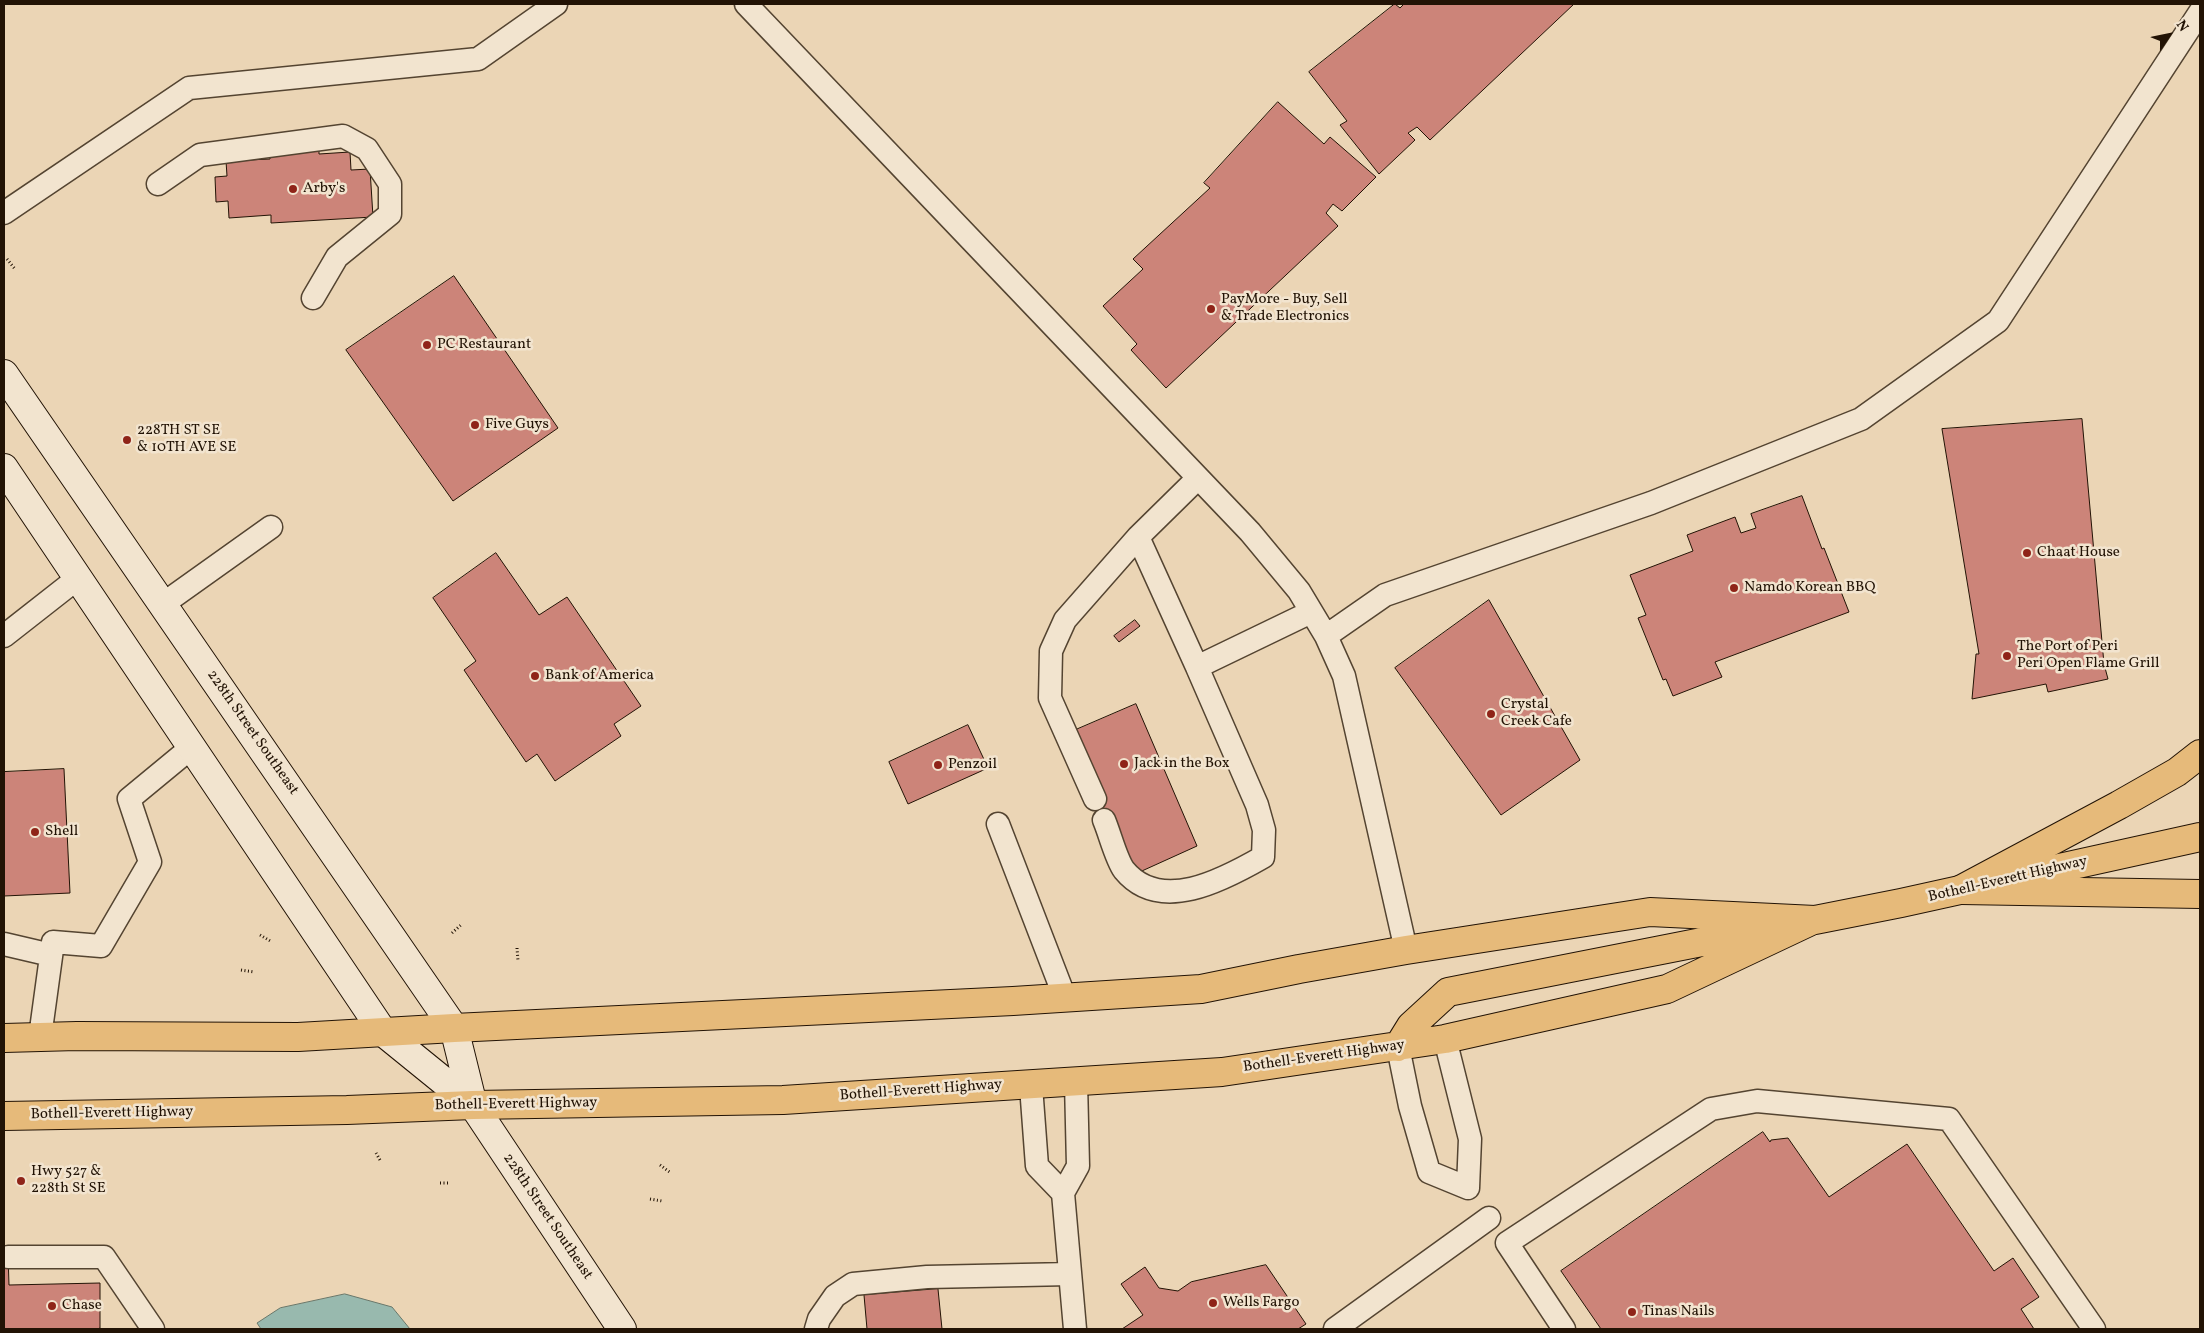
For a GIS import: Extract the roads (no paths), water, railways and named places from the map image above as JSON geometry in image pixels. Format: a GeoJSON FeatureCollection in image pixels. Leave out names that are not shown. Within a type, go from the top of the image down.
{"type":"FeatureCollection","features":[{"type":"Feature","properties":{"kind":"main road","name":"228th Street Southeast"},"geometry":{"type":"LineString","coordinates":[[4,374],[454,1028],[473,1105]]}},
{"type":"Feature","properties":{"kind":"main road","name":"228th Street Southeast"},"geometry":{"type":"LineString","coordinates":[[4,468],[383,1032],[473,1105],[622,1329]]}},
{"type":"Feature","properties":{"kind":"main road"},"geometry":{"type":"LineString","coordinates":[[1960,890],[2119,805],[2177,772],[2200,754]]}},
{"type":"Feature","properties":{"kind":"main road","name":"Bothell-Everett Highway"},"geometry":{"type":"LineString","coordinates":[[4,1116],[784,1100],[1030,1086],[1222,1072],[1445,1039],[1666,989],[1815,920],[2200,837]]}},
{"type":"Feature","properties":{"kind":"main road"},"geometry":{"type":"LineString","coordinates":[[1960,890],[2200,894]]}},
{"type":"Feature","properties":{"kind":"main road","name":"Bothell-Everett Highway"},"geometry":{"type":"LineString","coordinates":[[4,1038],[298,1037],[1065,998],[1201,989],[1406,950],[1650,912],[1815,920]]}},
{"type":"Feature","properties":{"kind":"main road"},"geometry":{"type":"LineString","coordinates":[[1398,1047],[1411,1026],[1448,992],[1815,920]]}},
{"type":"Feature","properties":{"kind":"lane"},"geometry":{"type":"LineString","coordinates":[[4,213],[189,88],[478,59],[556,4]]}},
{"type":"Feature","properties":{"kind":"lane"},"geometry":{"type":"LineString","coordinates":[[746,4],[1250,532],[1299,591],[1326,636],[1344,676],[1406,950]]}},
{"type":"Feature","properties":{"kind":"lane"},"geometry":{"type":"LineString","coordinates":[[1326,636],[1385,595],[1651,503],[1861,419],[1998,321],[2200,12]]}},
{"type":"Feature","properties":{"kind":"lane"},"geometry":{"type":"LineString","coordinates":[[158,184],[200,155],[343,136],[367,149],[390,184],[390,214],[337,256],[312,298]]}},
{"type":"Feature","properties":{"kind":"lane"},"geometry":{"type":"LineString","coordinates":[[1095,799],[1050,698],[1051,651],[1065,620],[1138,537],[1198,478]]}},
{"type":"Feature","properties":{"kind":"lane"},"geometry":{"type":"LineString","coordinates":[[163,604],[271,527]]}},
{"type":"Feature","properties":{"kind":"lane"},"geometry":{"type":"LineString","coordinates":[[1104,820],[1124,869],[1146,889],[1182,892],[1234,874],[1263,858],[1264,830],[1257,805],[1198,667],[1138,537]]}},
{"type":"Feature","properties":{"kind":"lane"},"geometry":{"type":"LineString","coordinates":[[4,636],[78,578]]}},
{"type":"Feature","properties":{"kind":"lane"},"geometry":{"type":"LineString","coordinates":[[1198,667],[1311,612]]}},
{"type":"Feature","properties":{"kind":"lane"},"geometry":{"type":"LineString","coordinates":[[40,1037],[53,942],[101,946],[150,862],[129,799],[192,747]]}},
{"type":"Feature","properties":{"kind":"lane"},"geometry":{"type":"LineString","coordinates":[[998,824],[1065,998]]}},
{"type":"Feature","properties":{"kind":"lane"},"geometry":{"type":"LineString","coordinates":[[4,944],[52,955]]}},
{"type":"Feature","properties":{"kind":"lane"},"geometry":{"type":"LineString","coordinates":[[1445,1039],[1470,1139],[1468,1188]]}},
{"type":"Feature","properties":{"kind":"lane"},"geometry":{"type":"LineString","coordinates":[[1398,1047],[1410,1106],[1429,1172],[1468,1188],[1564,1329]]}},
{"type":"Feature","properties":{"kind":"lane"},"geometry":{"type":"LineString","coordinates":[[1074,1329],[1063,1193],[1078,1166],[1076,1082]]}},
{"type":"Feature","properties":{"kind":"lane"},"geometry":{"type":"LineString","coordinates":[[1030,1086],[1037,1166],[1063,1193]]}},
{"type":"Feature","properties":{"kind":"lane"},"geometry":{"type":"LineString","coordinates":[[1507,1243],[1711,1109],[1757,1101],[1949,1119],[2094,1329]]}},
{"type":"Feature","properties":{"kind":"lane"},"geometry":{"type":"LineString","coordinates":[[1335,1329],[1489,1218]]}},
{"type":"Feature","properties":{"kind":"lane"},"geometry":{"type":"LineString","coordinates":[[8,1257],[104,1257],[153,1329]]}},
{"type":"Feature","properties":{"kind":"lane"},"geometry":{"type":"LineString","coordinates":[[816,1329],[818,1319],[835,1296],[853,1284],[927,1277],[1070,1274]]}},
{"type":"Feature","properties":{"kind":"water"},"geometry":{"type":"Polygon","coordinates":[[[345,1294],[392,1307],[410,1329],[261,1329],[257,1323],[280,1308],[345,1294]]]}},
{"type":"Feature","properties":{"kind":"place","name":"Arby's"},"geometry":{"type":"Point","coordinates":[293,189]}},
{"type":"Feature","properties":{"kind":"place","name":"PayMore - Buy, Sell & Trade Electronics"},"geometry":{"type":"Point","coordinates":[1211,309]}},
{"type":"Feature","properties":{"kind":"place","name":"PC Restaurant"},"geometry":{"type":"Point","coordinates":[427,345]}},
{"type":"Feature","properties":{"kind":"place","name":"Five Guys"},"geometry":{"type":"Point","coordinates":[475,425]}},
{"type":"Feature","properties":{"kind":"place","name":"228TH ST SE & 10TH AVE SE"},"geometry":{"type":"Point","coordinates":[127,440]}},
{"type":"Feature","properties":{"kind":"place","name":"Chaat House"},"geometry":{"type":"Point","coordinates":[2027,553]}},
{"type":"Feature","properties":{"kind":"place","name":"Namdo Korean BBQ"},"geometry":{"type":"Point","coordinates":[1734,588]}},
{"type":"Feature","properties":{"kind":"place","name":"The Port of Peri Peri Open Flame Grill"},"geometry":{"type":"Point","coordinates":[2007,656]}},
{"type":"Feature","properties":{"kind":"place","name":"Bank of America"},"geometry":{"type":"Point","coordinates":[535,676]}},
{"type":"Feature","properties":{"kind":"place","name":"Crystal Creek Cafe"},"geometry":{"type":"Point","coordinates":[1491,714]}},
{"type":"Feature","properties":{"kind":"place","name":"Jack in the Box"},"geometry":{"type":"Point","coordinates":[1124,764]}},
{"type":"Feature","properties":{"kind":"place","name":"Penzoil"},"geometry":{"type":"Point","coordinates":[938,765]}},
{"type":"Feature","properties":{"kind":"place","name":"Shell"},"geometry":{"type":"Point","coordinates":[35,832]}},
{"type":"Feature","properties":{"kind":"place","name":"Hwy 527 & 228th St SE"},"geometry":{"type":"Point","coordinates":[21,1181]}},
{"type":"Feature","properties":{"kind":"place","name":"Wells Fargo"},"geometry":{"type":"Point","coordinates":[1213,1303]}},
{"type":"Feature","properties":{"kind":"place","name":"Chase"},"geometry":{"type":"Point","coordinates":[52,1306]}},
{"type":"Feature","properties":{"kind":"place","name":"Tinas Nails"},"geometry":{"type":"Point","coordinates":[1632,1312]}}]}
